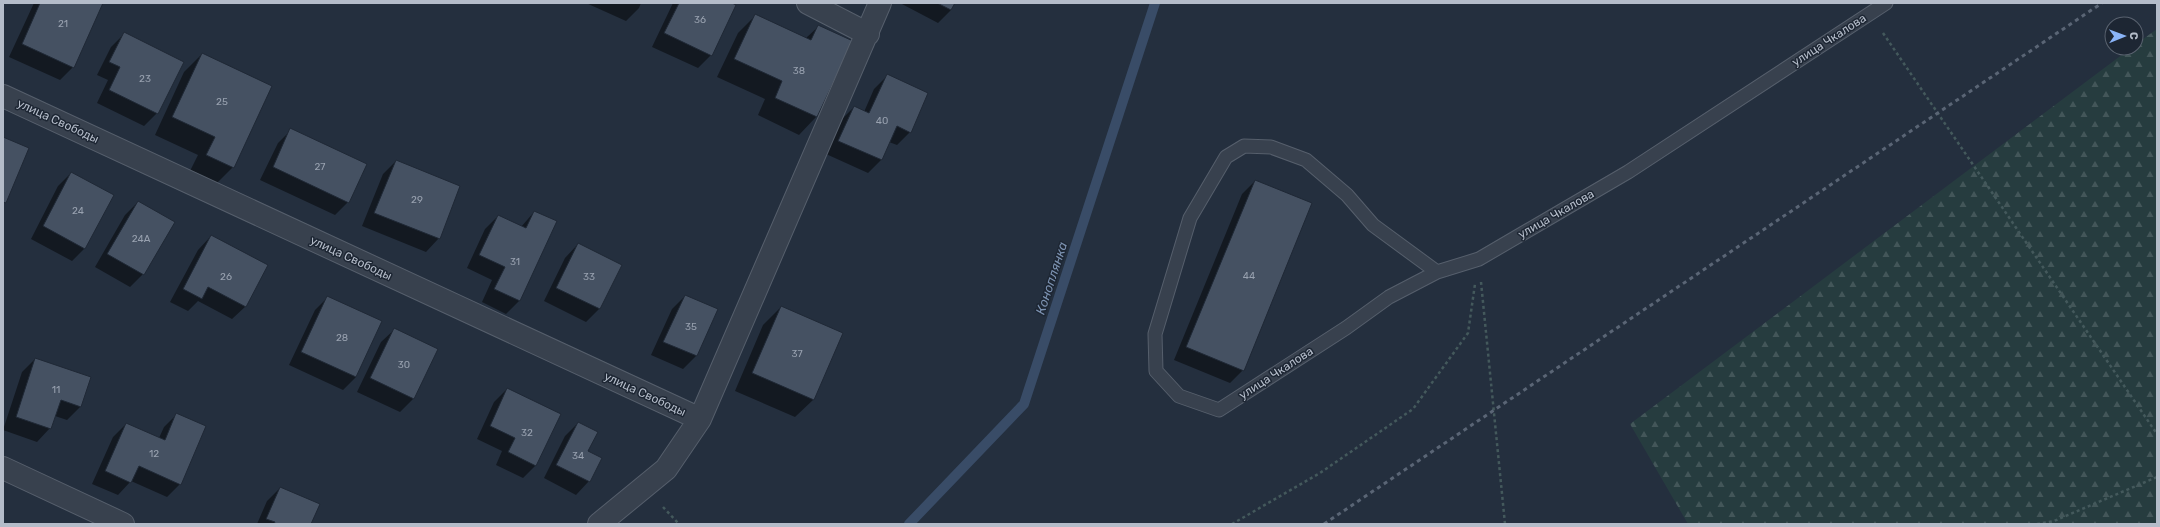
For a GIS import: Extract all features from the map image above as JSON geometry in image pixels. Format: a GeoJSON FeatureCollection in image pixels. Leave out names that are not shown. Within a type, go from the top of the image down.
{"type":"FeatureCollection","features":[{"type":"Feature","properties":{"kind":"street"},"geometry":{"type":"LineString","coordinates":[[808,3],[868,34]]}},
{"type":"Feature","properties":{"kind":"street"},"geometry":{"type":"LineString","coordinates":[[599,524],[666,469],[700,420],[868,34],[880,3]]}},
{"type":"Feature","properties":{"kind":"street","name":"улица Свободы"},"geometry":{"type":"LineString","coordinates":[[3,96],[700,420]]}},
{"type":"Feature","properties":{"kind":"street"},"geometry":{"type":"LineString","coordinates":[[3,468],[124,524]]}},
{"type":"Feature","properties":{"kind":"lane","name":"улица Чкалова"},"geometry":{"type":"LineString","coordinates":[[1437,272],[1373,225],[1347,195],[1306,160],[1271,147],[1244,146],[1226,157],[1190,218],[1155,334],[1156,371],[1179,396],[1219,410],[1346,328],[1389,297],[1437,272],[1479,260],[1628,172],[1886,3]]}},
{"type":"Feature","properties":{"kind":"path"},"geometry":{"type":"LineString","coordinates":[[1870,14],[2157,434]]}},
{"type":"Feature","properties":{"kind":"path"},"geometry":{"type":"LineString","coordinates":[[1232,524],[1320,473],[1413,409],[1468,333],[1479,260]]}},
{"type":"Feature","properties":{"kind":"path"},"geometry":{"type":"LineString","coordinates":[[1479,260],[1505,524]]}},
{"type":"Feature","properties":{"kind":"path"},"geometry":{"type":"LineString","coordinates":[[2037,524],[2054,521],[2157,477]]}},
{"type":"Feature","properties":{"kind":"green space"},"geometry":{"type":"Polygon","coordinates":[[[2157,29],[2157,524],[1688,524],[1630,424],[2120,56],[2144,56],[2144,38],[2157,29]]]}},
{"type":"Feature","properties":{"kind":"building"},"geometry":{"type":"Polygon","coordinates":[[[40,3],[103,3],[74,68],[22,44],[40,3]]]}},
{"type":"Feature","properties":{"kind":"building"},"geometry":{"type":"Polygon","coordinates":[[[679,3],[732,3],[736,5],[712,56],[664,33],[679,3]]]}},
{"type":"Feature","properties":{"kind":"building"},"geometry":{"type":"Polygon","coordinates":[[[937,3],[955,3],[951,10],[937,3]]]}},
{"type":"Feature","properties":{"kind":"building"},"geometry":{"type":"Polygon","coordinates":[[[755,14],[811,40],[818,25],[853,41],[817,117],[775,98],[782,81],[734,59],[755,14]]]}},
{"type":"Feature","properties":{"kind":"building"},"geometry":{"type":"Polygon","coordinates":[[[124,32],[184,62],[158,114],[109,90],[120,67],[109,62],[124,32]]]}},
{"type":"Feature","properties":{"kind":"building"},"geometry":{"type":"Polygon","coordinates":[[[202,53],[272,86],[234,168],[206,155],[215,137],[172,117],[202,53]]]}},
{"type":"Feature","properties":{"kind":"building"},"geometry":{"type":"Polygon","coordinates":[[[887,74],[928,93],[911,133],[897,126],[882,160],[838,141],[854,106],[869,113],[887,74]]]}},
{"type":"Feature","properties":{"kind":"building"},"geometry":{"type":"Polygon","coordinates":[[[290,128],[367,164],[349,203],[273,167],[290,128]]]}},
{"type":"Feature","properties":{"kind":"building"},"geometry":{"type":"Polygon","coordinates":[[[3,137],[29,148],[6,203],[3,202],[3,137]]]}},
{"type":"Feature","properties":{"kind":"building"},"geometry":{"type":"Polygon","coordinates":[[[396,160],[460,186],[440,239],[374,213],[396,160]]]}},
{"type":"Feature","properties":{"kind":"building"},"geometry":{"type":"Polygon","coordinates":[[[71,172],[114,195],[85,249],[43,226],[71,172]]]}},
{"type":"Feature","properties":{"kind":"building"},"geometry":{"type":"Polygon","coordinates":[[[1255,180],[1312,203],[1244,371],[1186,347],[1255,180]]]}},
{"type":"Feature","properties":{"kind":"building"},"geometry":{"type":"Polygon","coordinates":[[[138,201],[175,222],[144,275],[107,254],[138,201]]]}},
{"type":"Feature","properties":{"kind":"building"},"geometry":{"type":"Polygon","coordinates":[[[534,211],[557,221],[520,301],[494,289],[505,267],[479,255],[498,215],[526,228],[534,211]]]}},
{"type":"Feature","properties":{"kind":"building"},"geometry":{"type":"Polygon","coordinates":[[[211,235],[268,265],[246,307],[208,287],[202,299],[183,289],[211,235]]]}},
{"type":"Feature","properties":{"kind":"building"},"geometry":{"type":"Polygon","coordinates":[[[578,243],[622,265],[600,309],[556,288],[578,243]]]}},
{"type":"Feature","properties":{"kind":"building"},"geometry":{"type":"Polygon","coordinates":[[[685,295],[718,309],[697,356],[663,342],[685,295]]]}},
{"type":"Feature","properties":{"kind":"building"},"geometry":{"type":"Polygon","coordinates":[[[327,296],[382,321],[356,377],[301,352],[327,296]]]}},
{"type":"Feature","properties":{"kind":"building"},"geometry":{"type":"Polygon","coordinates":[[[781,306],[843,333],[814,400],[752,373],[781,306]]]}},
{"type":"Feature","properties":{"kind":"building"},"geometry":{"type":"Polygon","coordinates":[[[394,328],[438,349],[414,399],[370,378],[394,328]]]}},
{"type":"Feature","properties":{"kind":"building"},"geometry":{"type":"Polygon","coordinates":[[[35,358],[91,377],[81,407],[61,400],[51,429],[16,417],[35,358]]]}},
{"type":"Feature","properties":{"kind":"building"},"geometry":{"type":"Polygon","coordinates":[[[507,388],[561,414],[536,466],[508,452],[515,438],[490,426],[507,388]]]}},
{"type":"Feature","properties":{"kind":"building"},"geometry":{"type":"Polygon","coordinates":[[[176,413],[206,426],[181,485],[139,466],[131,483],[105,471],[126,423],[165,440],[176,413]]]}},
{"type":"Feature","properties":{"kind":"building"},"geometry":{"type":"Polygon","coordinates":[[[578,422],[598,432],[588,451],[602,458],[590,482],[556,465],[578,422]]]}},
{"type":"Feature","properties":{"kind":"building"},"geometry":{"type":"Polygon","coordinates":[[[280,487],[320,504],[311,524],[274,524],[275,522],[266,519],[280,487]]]}},
{"type":"Feature","properties":{"kind":"waterway","name":"Коноплянка"},"geometry":{"type":"LineString","coordinates":[[909,524],[1024,404],[1155,3]]}},
{"type":"Feature","properties":{"kind":"railway"},"geometry":{"type":"LineString","coordinates":[[1324,524],[2102,3]]}}]}
